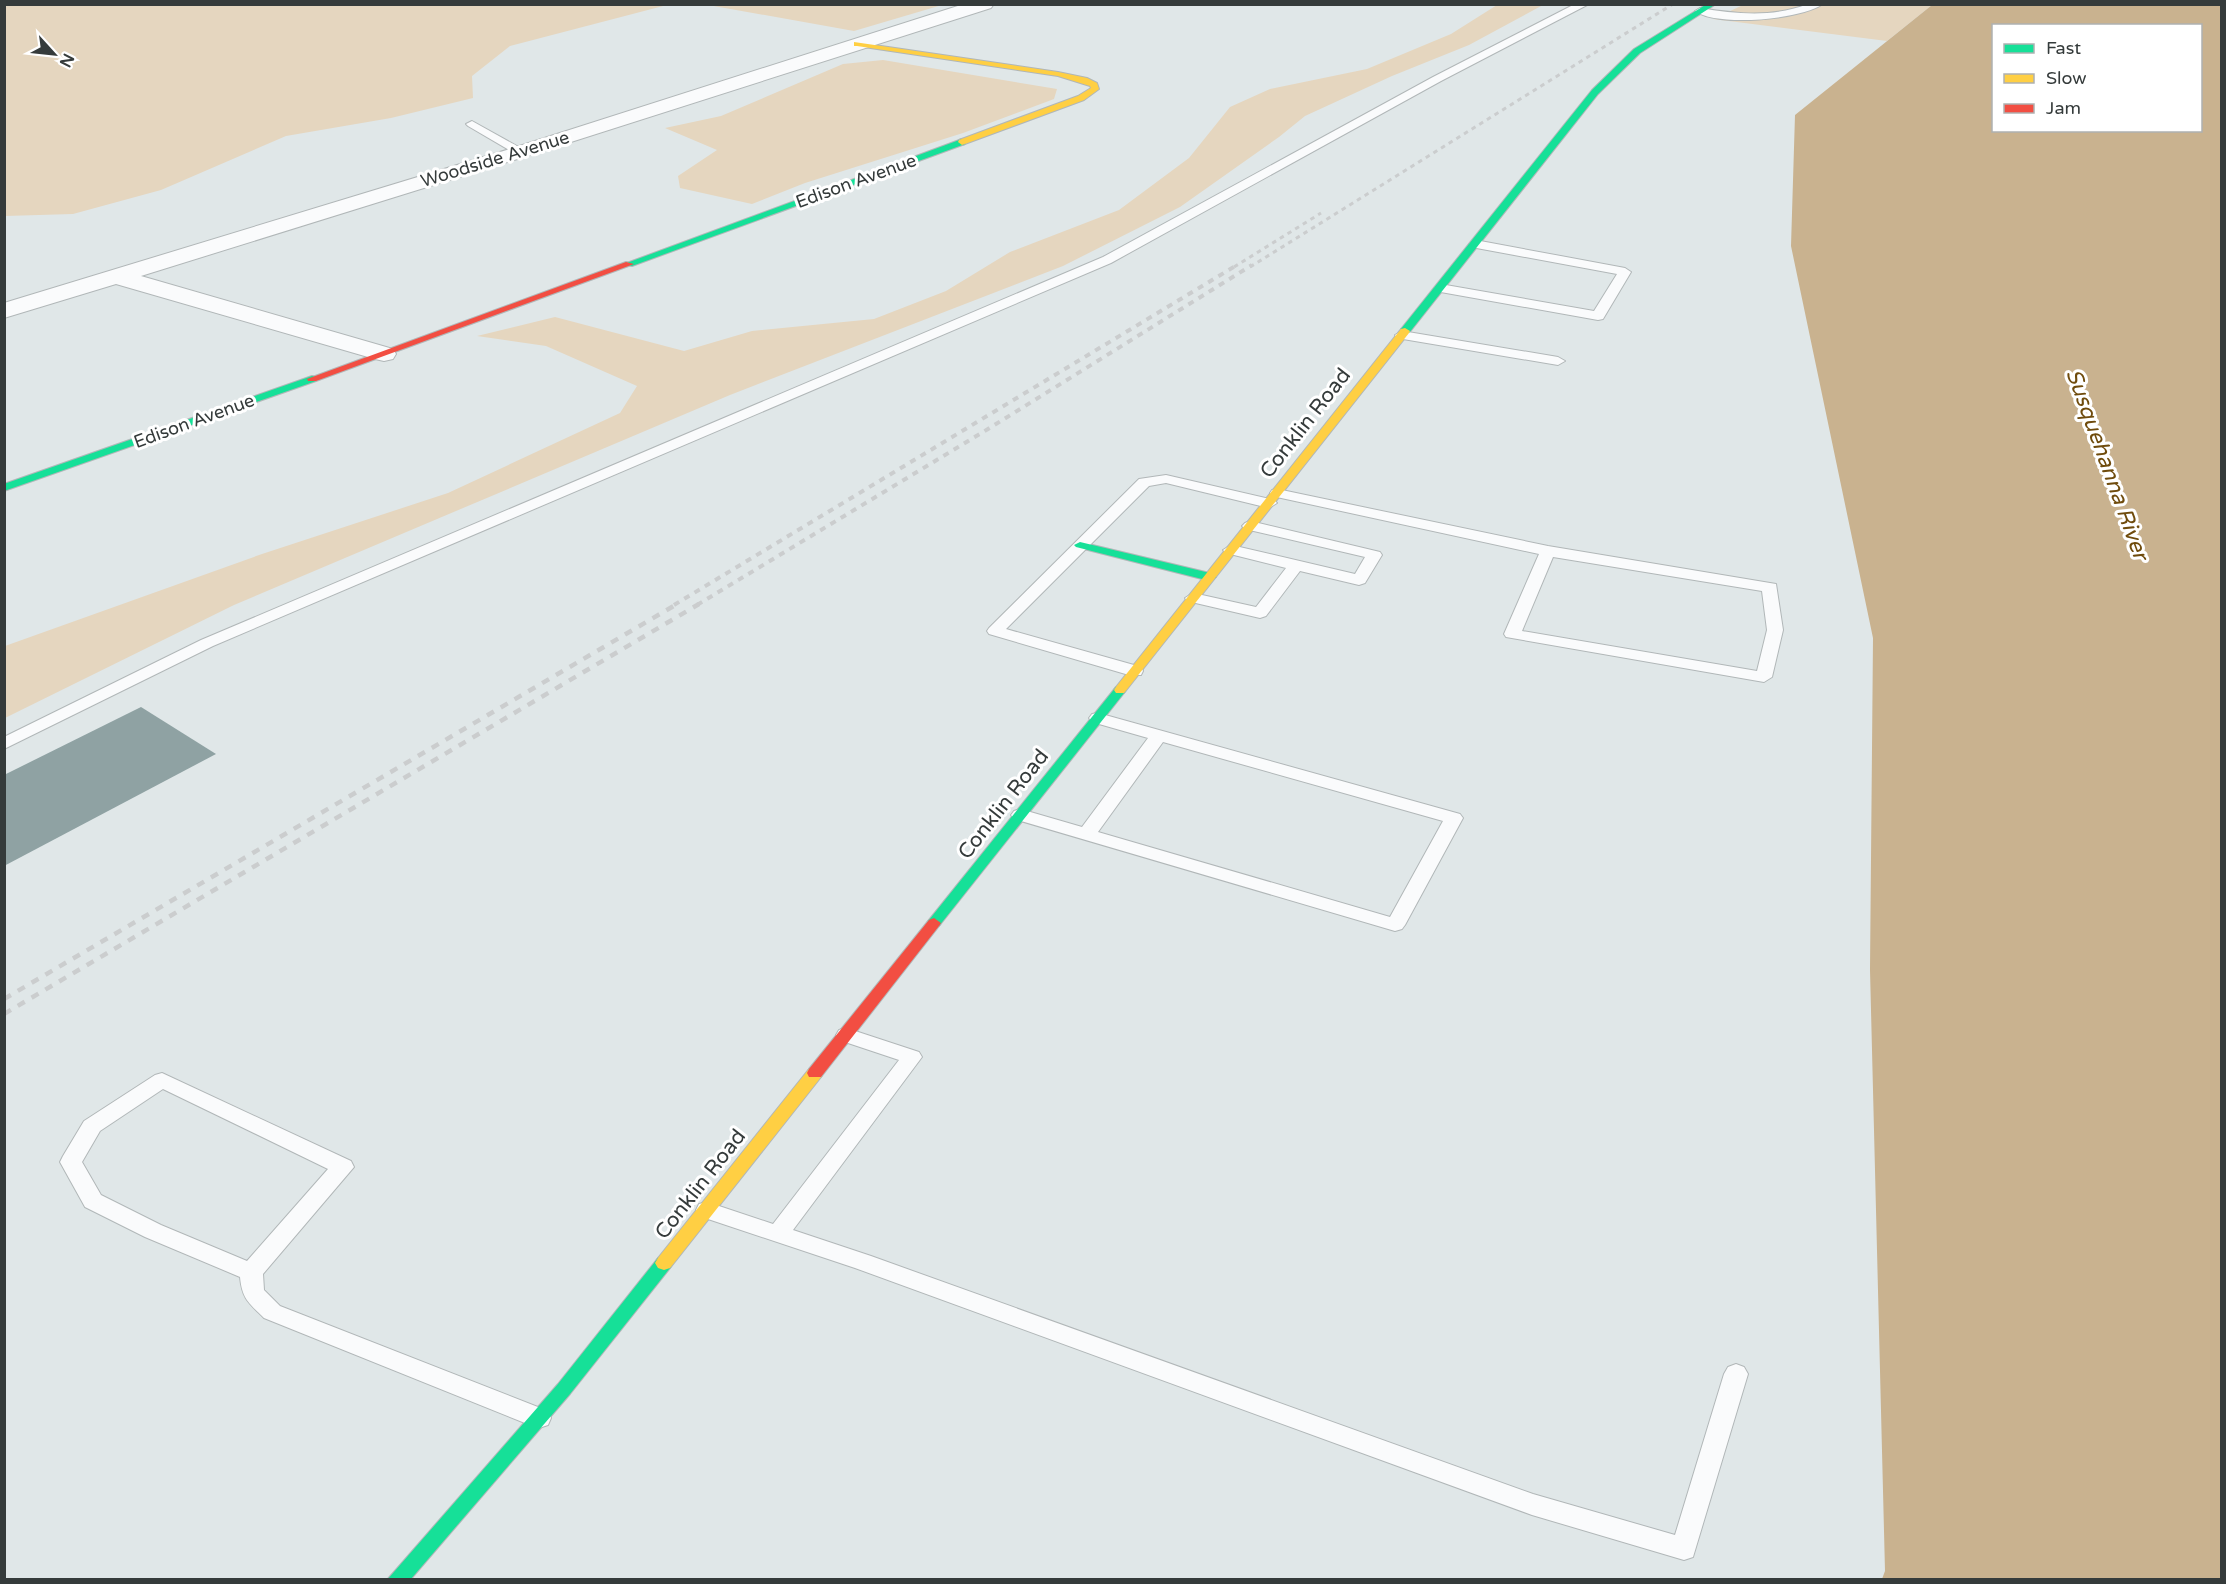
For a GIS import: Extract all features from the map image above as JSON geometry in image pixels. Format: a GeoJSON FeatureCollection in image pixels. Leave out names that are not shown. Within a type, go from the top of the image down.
{"type":"FeatureCollection","features":[{"type":"Feature","properties":{"kind":"main road","name":"Conklin Road"},"geometry":{"type":"LineString","coordinates":[[397,1580],[564,1389],[1595,92],[1637,51],[1713,4]]}},
{"type":"Feature","properties":{"kind":"main road","name":"Edison Avenue"},"geometry":{"type":"LineString","coordinates":[[4,489],[384,354],[1081,98],[1095,90],[1094,85],[1084,80],[1058,74],[857,44]]}},
{"type":"Feature","properties":{"kind":"main road"},"geometry":{"type":"LineString","coordinates":[[1080,545],[1210,577]]}},
{"type":"Feature","properties":{"kind":"street","name":"Woodside Avenue"},"geometry":{"type":"LineString","coordinates":[[4,311],[520,152],[986,4]]}},
{"type":"Feature","properties":{"kind":"street"},"geometry":{"type":"LineString","coordinates":[[114,276],[384,354]]}},
{"type":"Feature","properties":{"kind":"lane"},"geometry":{"type":"LineString","coordinates":[[4,744],[207,643],[1107,260],[1437,79],[1584,4]]}},
{"type":"Feature","properties":{"kind":"lane"},"geometry":{"type":"LineString","coordinates":[[1700,12],[1772,18],[1794,14],[1818,4]]}},
{"type":"Feature","properties":{"kind":"lane"},"geometry":{"type":"LineString","coordinates":[[472,124],[520,152]]}},
{"type":"Feature","properties":{"kind":"lane"},"geometry":{"type":"LineString","coordinates":[[1440,288],[1598,316],[1625,272],[1475,244]]}},
{"type":"Feature","properties":{"kind":"lane"},"geometry":{"type":"LineString","coordinates":[[1402,335],[1558,361]]}},
{"type":"Feature","properties":{"kind":"lane"},"geometry":{"type":"LineString","coordinates":[[1135,671],[995,631],[1144,482],[1166,479],[1548,551],[1770,586],[1775,630],[1764,677],[1512,634],[1548,551]]}},
{"type":"Feature","properties":{"kind":"lane"},"geometry":{"type":"LineString","coordinates":[[1231,550],[1359,580],[1374,555],[1250,526]]}},
{"type":"Feature","properties":{"kind":"lane"},"geometry":{"type":"LineString","coordinates":[[1193,598],[1260,613],[1296,565]]}},
{"type":"Feature","properties":{"kind":"lane"},"geometry":{"type":"LineString","coordinates":[[1020,815],[1395,925],[1454,818],[1098,718]]}},
{"type":"Feature","properties":{"kind":"lane"},"geometry":{"type":"LineString","coordinates":[[1086,834],[1159,735]]}},
{"type":"Feature","properties":{"kind":"lane"},"geometry":{"type":"LineString","coordinates":[[778,1234],[912,1057],[846,1035]]}},
{"type":"Feature","properties":{"kind":"lane"},"geometry":{"type":"LineString","coordinates":[[251,1272],[153,1231],[93,1201],[71,1162],[92,1126],[162,1080],[344,1167],[251,1272],[253,1293],[272,1312],[539,1418]]}},
{"type":"Feature","properties":{"kind":"lane"},"geometry":{"type":"LineString","coordinates":[[707,1210],[885,1270],[1532,1504],[1684,1549],[1736,1374]]}},
{"type":"Feature","properties":{"kind":"shaded area"},"geometry":{"type":"Polygon","coordinates":[[[942,4],[854,31],[708,5],[942,4]]]}},
{"type":"Feature","properties":{"kind":"shaded area"},"geometry":{"type":"Polygon","coordinates":[[[4,5],[667,5],[510,46],[472,76],[473,98],[391,118],[286,136],[161,190],[73,214],[5,216],[4,5]]]}},
{"type":"Feature","properties":{"kind":"shaded area"},"geometry":{"type":"Polygon","coordinates":[[[1497,5],[1543,5],[1469,45],[1392,76],[1305,116],[1180,207],[1063,266],[730,395],[234,605],[5,718],[5,646],[262,554],[448,493],[620,413],[637,386],[546,346],[477,336],[555,317],[684,351],[752,331],[874,319],[946,291],[1010,252],[1119,210],[1189,158],[1230,107],[1270,89],[1367,69],[1451,34],[1497,5]]]}},
{"type":"Feature","properties":{"kind":"shaded area"},"geometry":{"type":"Polygon","coordinates":[[[1743,5],[1932,5],[1887,41],[1713,19],[1743,5]]]}},
{"type":"Feature","properties":{"kind":"shaded area"},"geometry":{"type":"Polygon","coordinates":[[[883,60],[1057,89],[1054,99],[963,133],[805,183],[752,204],[680,188],[678,176],[717,150],[665,128],[721,116],[843,64],[883,60]]]}},
{"type":"Feature","properties":{"kind":"water","name":"Susquehanna River"},"geometry":{"type":"Polygon","coordinates":[[[1932,5],[2221,5],[2221,1579],[1882,1579],[1885,1571],[1870,970],[1873,638],[1791,246],[1795,115],[1932,5]]]}},
{"type":"Feature","properties":{"kind":"building"},"geometry":{"type":"Polygon","coordinates":[[[141,707],[216,754],[4,866],[4,775],[141,707]]]}},
{"type":"Feature","properties":{"kind":"railway"},"geometry":{"type":"LineString","coordinates":[[1250,267],[1673,4]]}},
{"type":"Feature","properties":{"kind":"railway"},"geometry":{"type":"LineString","coordinates":[[1234,267],[1321,213]]}},
{"type":"Feature","properties":{"kind":"railway"},"geometry":{"type":"LineString","coordinates":[[674,605],[1237,265]]}},
{"type":"Feature","properties":{"kind":"railway"},"geometry":{"type":"LineString","coordinates":[[697,605],[988,429],[1252,265]]}},
{"type":"Feature","properties":{"kind":"railway"},"geometry":{"type":"LineString","coordinates":[[4,999],[677,604]]}},
{"type":"Feature","properties":{"kind":"railway"},"geometry":{"type":"LineString","coordinates":[[4,1014],[699,604]]}},
{"type":"Feature","properties":{"kind":"traffic: fast"},"geometry":{"type":"LineString","coordinates":[[1405,331],[1595,92],[1637,51],[1713,4]]}},
{"type":"Feature","properties":{"kind":"traffic: fast"},"geometry":{"type":"LineString","coordinates":[[629,264],[962,142]]}},
{"type":"Feature","properties":{"kind":"traffic: fast"},"geometry":{"type":"LineString","coordinates":[[4,488],[312,379]]}},
{"type":"Feature","properties":{"kind":"traffic: fast"},"geometry":{"type":"LineString","coordinates":[[1080,545],[1210,577]]}},
{"type":"Feature","properties":{"kind":"traffic: fast"},"geometry":{"type":"LineString","coordinates":[[934,923],[1120,690]]}},
{"type":"Feature","properties":{"kind":"traffic: fast"},"geometry":{"type":"LineString","coordinates":[[397,1580],[564,1389],[664,1263]]}},
{"type":"Feature","properties":{"kind":"traffic: slow"},"geometry":{"type":"LineString","coordinates":[[857,44],[1058,74],[1084,80],[1094,85],[1095,89],[1081,98],[962,142]]}},
{"type":"Feature","properties":{"kind":"traffic: slow"},"geometry":{"type":"LineString","coordinates":[[1120,690],[1405,331]]}},
{"type":"Feature","properties":{"kind":"traffic: slow"},"geometry":{"type":"LineString","coordinates":[[664,1263],[815,1073]]}},
{"type":"Feature","properties":{"kind":"traffic: jam"},"geometry":{"type":"LineString","coordinates":[[312,379],[629,264]]}},
{"type":"Feature","properties":{"kind":"traffic: jam"},"geometry":{"type":"LineString","coordinates":[[815,1073],[934,923]]}}]}
